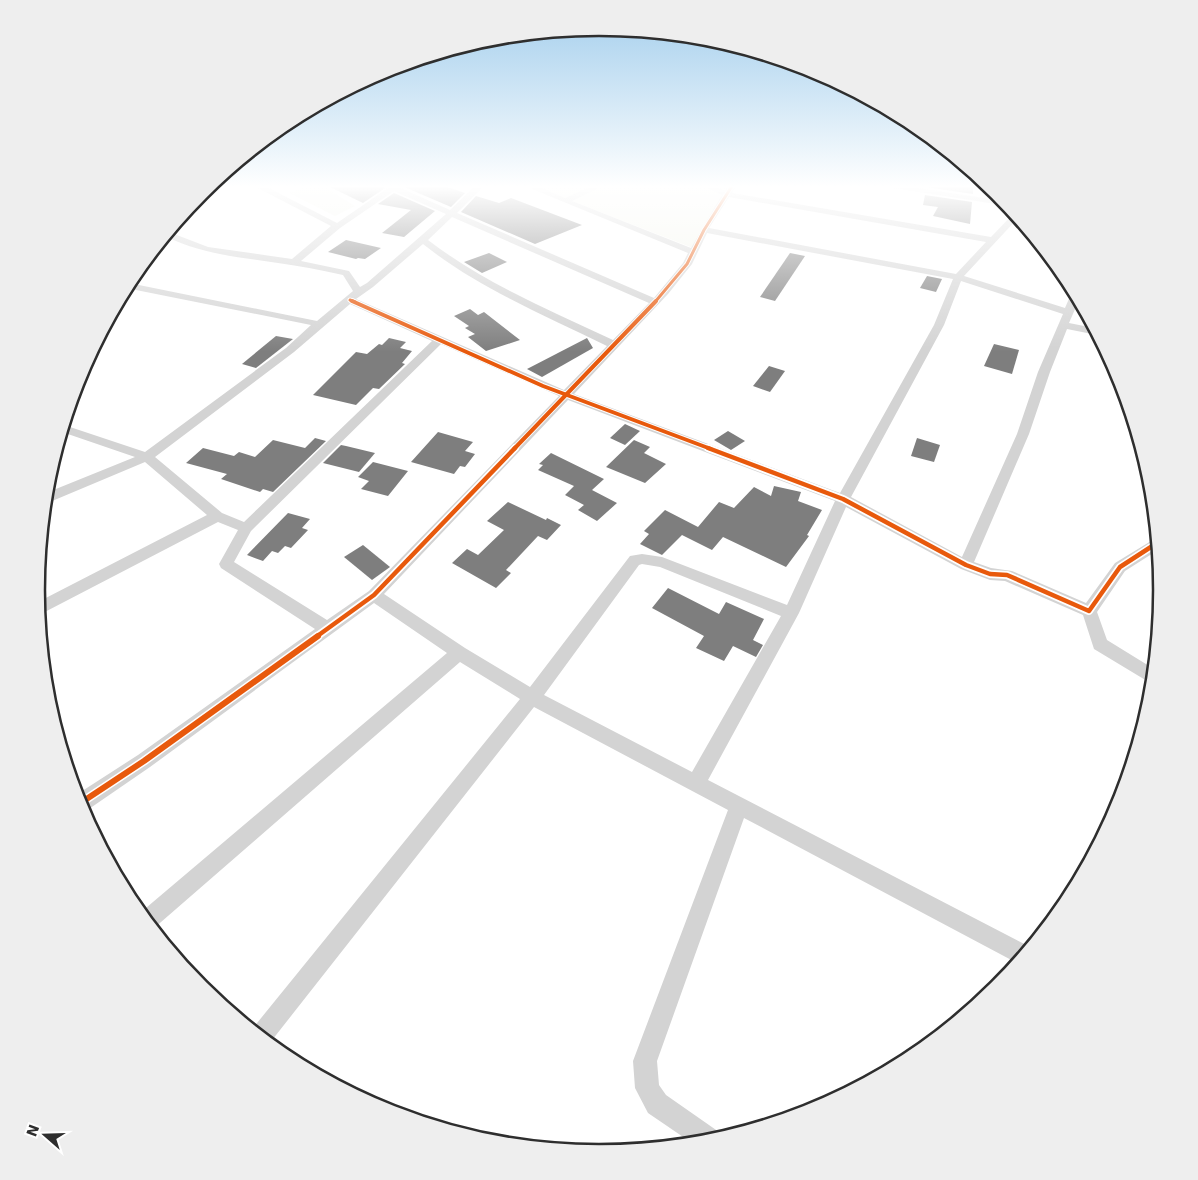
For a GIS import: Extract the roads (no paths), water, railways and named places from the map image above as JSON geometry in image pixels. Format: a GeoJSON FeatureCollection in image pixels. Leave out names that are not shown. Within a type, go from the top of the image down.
{"type":"FeatureCollection","features":[{"type":"Feature","properties":{"kind":"street"},"geometry":{"type":"LineString","coordinates":[[179,241],[225,252],[294,262],[346,273],[358,292]]}},
{"type":"Feature","properties":{"kind":"street"},"geometry":{"type":"LineString","coordinates":[[294,262],[319,241]]}},
{"type":"Feature","properties":{"kind":"street"},"geometry":{"type":"LineString","coordinates":[[54,496],[146,457],[177,436],[290,350],[319,324],[422,241]]}},
{"type":"Feature","properties":{"kind":"street"},"geometry":{"type":"LineString","coordinates":[[424,241],[454,264],[614,346]]}},
{"type":"Feature","properties":{"kind":"street"},"geometry":{"type":"LineString","coordinates":[[517,241],[655,302]]}},
{"type":"Feature","properties":{"kind":"street"},"geometry":{"type":"LineString","coordinates":[[666,241],[693,252]]}},
{"type":"Feature","properties":{"kind":"street"},"geometry":{"type":"LineString","coordinates":[[86,799],[144,761],[374,595],[655,302],[687,264],[698,241]]}},
{"type":"Feature","properties":{"kind":"street"},"geometry":{"type":"LineString","coordinates":[[764,241],[958,277],[1068,312]]}},
{"type":"Feature","properties":{"kind":"street"},"geometry":{"type":"LineString","coordinates":[[696,783],[791,613],[843,499],[939,325],[958,277],[991,241]]}},
{"type":"Feature","properties":{"kind":"street"},"geometry":{"type":"LineString","coordinates":[[136,287],[319,324]]}},
{"type":"Feature","properties":{"kind":"street"},"geometry":{"type":"LineString","coordinates":[[350,300],[566,395],[843,499],[966,565],[990,574],[1007,575],[1089,611],[1100,644],[1146,673]]}},
{"type":"Feature","properties":{"kind":"street"},"geometry":{"type":"LineString","coordinates":[[966,565],[1023,434],[1044,372],[1072,302]]}},
{"type":"Feature","properties":{"kind":"street"},"geometry":{"type":"LineString","coordinates":[[1063,326],[1088,331]]}},
{"type":"Feature","properties":{"kind":"street"},"geometry":{"type":"LineString","coordinates":[[328,629],[226,564],[246,528],[440,339]]}},
{"type":"Feature","properties":{"kind":"street"},"geometry":{"type":"LineString","coordinates":[[69,430],[146,457],[217,516],[246,528]]}},
{"type":"Feature","properties":{"kind":"street"},"geometry":{"type":"LineString","coordinates":[[45,605],[217,516]]}},
{"type":"Feature","properties":{"kind":"street"},"geometry":{"type":"LineString","coordinates":[[1089,611],[1120,567],[1151,548]]}},
{"type":"Feature","properties":{"kind":"street"},"geometry":{"type":"LineString","coordinates":[[264,1031],[532,697],[634,560],[642,559],[662,562],[791,613]]}},
{"type":"Feature","properties":{"kind":"street"},"geometry":{"type":"LineString","coordinates":[[374,595],[459,653],[532,697],[1017,952]]}},
{"type":"Feature","properties":{"kind":"street"},"geometry":{"type":"LineString","coordinates":[[152,915],[459,653]]}},
{"type":"Feature","properties":{"kind":"street"},"geometry":{"type":"LineString","coordinates":[[700,1134],[656,1104],[647,1088],[646,1061],[739,806]]}}]}
